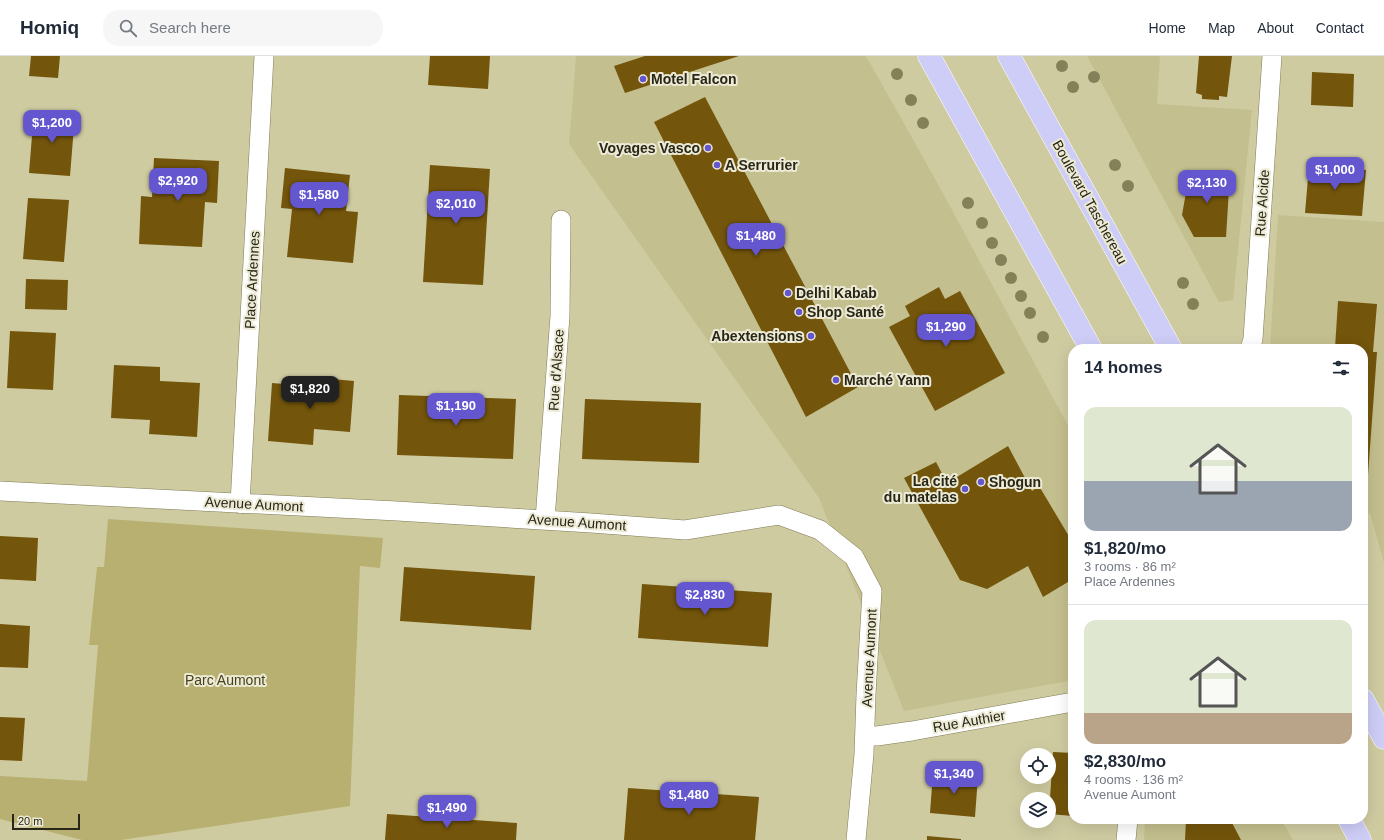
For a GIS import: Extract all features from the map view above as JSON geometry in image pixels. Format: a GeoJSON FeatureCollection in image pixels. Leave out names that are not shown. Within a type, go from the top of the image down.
{"type":"FeatureCollection","features":[{"type":"Feature","properties":{"kind":"main road"},"geometry":{"type":"LineString","coordinates":[[929,56],[1088,344]]}},
{"type":"Feature","properties":{"kind":"main road","name":"Boulevard Taschereau"},"geometry":{"type":"LineString","coordinates":[[1009,56],[1168,344]]}},
{"type":"Feature","properties":{"kind":"main road"},"geometry":{"type":"LineString","coordinates":[[1368,709],[1384,738]]}},
{"type":"Feature","properties":{"kind":"main road"},"geometry":{"type":"LineString","coordinates":[[1352,824],[1360,840]]}},
{"type":"Feature","properties":{"kind":"street","name":"Place Ardennes"},"geometry":{"type":"LineString","coordinates":[[240,504],[264,56]]}},
{"type":"Feature","properties":{"kind":"street","name":"Rue Alcide"},"geometry":{"type":"LineString","coordinates":[[1252,344],[1259,261],[1272,56]]}},
{"type":"Feature","properties":{"kind":"street","name":"Rue d'Alsace"},"geometry":{"type":"LineString","coordinates":[[544,520],[560,316],[561,220]]}},
{"type":"Feature","properties":{"kind":"street","name":"Avenue Aumont"},"geometry":{"type":"LineString","coordinates":[[0,491],[544,520],[685,530],[779,515],[820,530],[854,557],[872,591],[864,754],[856,840]]}},
{"type":"Feature","properties":{"kind":"street","name":"Rue Authier"},"geometry":{"type":"LineString","coordinates":[[865,736],[877,736],[912,731],[1068,703]]}},
{"type":"Feature","properties":{"kind":"street"},"geometry":{"type":"LineString","coordinates":[[1126,840],[1128,824]]}},
{"type":"Feature","properties":{"kind":"shaded area"},"geometry":{"type":"Polygon","coordinates":[[[576,56],[866,56],[938,184],[1068,426],[1068,681],[904,711],[819,498],[569,144],[576,56]]]}},
{"type":"Feature","properties":{"kind":"shaded area"},"geometry":{"type":"Polygon","coordinates":[[[1087,56],[1160,56],[1157,104],[1252,110],[1233,300],[1219,302],[1087,56]]]}},
{"type":"Feature","properties":{"kind":"shaded area"},"geometry":{"type":"Polygon","coordinates":[[[1278,215],[1384,222],[1384,563],[1370,513],[1368,514],[1368,344],[1270,344],[1278,215]]]}},
{"type":"Feature","properties":{"kind":"shaded area"},"geometry":{"type":"Polygon","coordinates":[[[1145,824],[1284,824],[1293,840],[1144,840],[1145,824]]]}},
{"type":"Feature","properties":{"kind":"green space","name":"Parc Aumont"},"geometry":{"type":"Polygon","coordinates":[[[108,519],[383,538],[380,568],[360,566],[350,806],[121,840],[82,840],[0,819],[0,776],[87,781],[98,645],[89,645],[97,567],[104,567],[108,519]]]}},
{"type":"Feature","properties":{"kind":"building"},"geometry":{"type":"Polygon","coordinates":[[[31,56],[60,56],[58,78],[29,76],[31,56]]]}},
{"type":"Feature","properties":{"kind":"building"},"geometry":{"type":"Polygon","coordinates":[[[430,56],[490,56],[488,89],[428,85],[430,56]]]}},
{"type":"Feature","properties":{"kind":"building","name":"Motel Falcon"},"geometry":{"type":"Polygon","coordinates":[[[645,56],[739,56],[625,93],[614,66],[645,56]]]}},
{"type":"Feature","properties":{"kind":"building"},"geometry":{"type":"Polygon","coordinates":[[[1199,56],[1232,56],[1227,97],[1219,96],[1219,100],[1202,99],[1202,95],[1196,93],[1199,56]]]}},
{"type":"Feature","properties":{"kind":"building"},"geometry":{"type":"Polygon","coordinates":[[[1312,72],[1354,74],[1353,107],[1311,105],[1312,72]]]}},
{"type":"Feature","properties":{"kind":"building"},"geometry":{"type":"Polygon","coordinates":[[[705,97],[858,387],[806,417],[654,122],[705,97]]]}},
{"type":"Feature","properties":{"kind":"building"},"geometry":{"type":"Polygon","coordinates":[[[34,111],[75,114],[70,176],[29,173],[34,111]]]}},
{"type":"Feature","properties":{"kind":"building"},"geometry":{"type":"Polygon","coordinates":[[[154,158],[219,161],[217,203],[205,202],[202,247],[139,244],[141,196],[152,197],[154,158]]]}},
{"type":"Feature","properties":{"kind":"building"},"geometry":{"type":"Polygon","coordinates":[[[430,165],[490,169],[483,285],[423,282],[430,165]]]}},
{"type":"Feature","properties":{"kind":"building"},"geometry":{"type":"Polygon","coordinates":[[[1309,166],[1366,170],[1362,216],[1305,213],[1309,166]]]}},
{"type":"Feature","properties":{"kind":"building"},"geometry":{"type":"Polygon","coordinates":[[[285,168],[350,175],[346,211],[358,212],[353,263],[287,257],[292,209],[281,208],[285,168]]]}},
{"type":"Feature","properties":{"kind":"building"},"geometry":{"type":"Polygon","coordinates":[[[1190,170],[1230,173],[1226,237],[1194,237],[1182,215],[1190,170]]]}},
{"type":"Feature","properties":{"kind":"building"},"geometry":{"type":"Polygon","coordinates":[[[28,198],[69,200],[64,262],[23,259],[28,198]]]}},
{"type":"Feature","properties":{"kind":"building"},"geometry":{"type":"Polygon","coordinates":[[[26,279],[68,280],[67,310],[25,309],[26,279]]]}},
{"type":"Feature","properties":{"kind":"building"},"geometry":{"type":"Polygon","coordinates":[[[939,287],[945,299],[960,291],[1005,373],[935,411],[889,327],[910,316],[905,306],[939,287]]]}},
{"type":"Feature","properties":{"kind":"building"},"geometry":{"type":"Polygon","coordinates":[[[1338,301],[1377,304],[1373,352],[1377,352],[1368,475],[1368,344],[1335,344],[1338,301]]]}},
{"type":"Feature","properties":{"kind":"building"},"geometry":{"type":"Polygon","coordinates":[[[10,331],[56,333],[53,390],[7,388],[10,331]]]}},
{"type":"Feature","properties":{"kind":"building"},"geometry":{"type":"Polygon","coordinates":[[[114,365],[160,367],[160,381],[200,383],[197,437],[149,434],[150,420],[111,418],[114,365]]]}},
{"type":"Feature","properties":{"kind":"building"},"geometry":{"type":"Polygon","coordinates":[[[310,377],[354,381],[350,432],[314,429],[313,445],[268,441],[272,383],[309,386],[310,377]]]}},
{"type":"Feature","properties":{"kind":"building"},"geometry":{"type":"Polygon","coordinates":[[[399,395],[516,399],[513,459],[397,455],[399,395]]]}},
{"type":"Feature","properties":{"kind":"building"},"geometry":{"type":"Polygon","coordinates":[[[585,399],[701,403],[699,463],[582,459],[585,399]]]}},
{"type":"Feature","properties":{"kind":"building"},"geometry":{"type":"Polygon","coordinates":[[[1008,446],[1032,491],[1039,486],[1068,535],[1068,582],[1043,597],[1028,566],[987,589],[960,580],[904,478],[936,462],[947,483],[1008,446]]]}},
{"type":"Feature","properties":{"kind":"building"},"geometry":{"type":"Polygon","coordinates":[[[0,536],[38,538],[36,581],[0,579],[0,536]]]}},
{"type":"Feature","properties":{"kind":"building"},"geometry":{"type":"Polygon","coordinates":[[[404,567],[535,576],[531,630],[400,621],[404,567]]]}},
{"type":"Feature","properties":{"kind":"building"},"geometry":{"type":"Polygon","coordinates":[[[642,584],[772,593],[768,647],[638,638],[642,584]]]}},
{"type":"Feature","properties":{"kind":"building"},"geometry":{"type":"Polygon","coordinates":[[[0,624],[30,626],[28,668],[0,667],[0,624]]]}},
{"type":"Feature","properties":{"kind":"building"},"geometry":{"type":"Polygon","coordinates":[[[0,717],[25,718],[22,761],[0,760],[0,717]]]}},
{"type":"Feature","properties":{"kind":"building"},"geometry":{"type":"Polygon","coordinates":[[[1056,752],[1068,753],[1068,816],[1056,815],[1056,792],[1050,792],[1051,784],[1056,784],[1056,752]]]}},
{"type":"Feature","properties":{"kind":"building"},"geometry":{"type":"Polygon","coordinates":[[[933,773],[978,776],[975,817],[930,813],[933,773]]]}},
{"type":"Feature","properties":{"kind":"building"},"geometry":{"type":"Polygon","coordinates":[[[628,788],[759,797],[755,840],[624,840],[628,788]]]}},
{"type":"Feature","properties":{"kind":"building"},"geometry":{"type":"Polygon","coordinates":[[[387,814],[517,823],[516,840],[385,840],[387,814]]]}},
{"type":"Feature","properties":{"kind":"building"},"geometry":{"type":"Polygon","coordinates":[[[1186,824],[1233,824],[1241,840],[1185,840],[1186,824]]]}},
{"type":"Feature","properties":{"kind":"building"},"geometry":{"type":"Polygon","coordinates":[[[927,836],[961,839],[961,840],[927,840],[927,836]]]}},
{"type":"Feature","properties":{"kind":"place","name":"Motel Falcon"},"geometry":{"type":"Point","coordinates":[643,79]}},
{"type":"Feature","properties":{"kind":"place","name":"Voyages Vasco"},"geometry":{"type":"Point","coordinates":[708,148]}},
{"type":"Feature","properties":{"kind":"place","name":"A Serrurier"},"geometry":{"type":"Point","coordinates":[717,165]}},
{"type":"Feature","properties":{"kind":"place","name":"Delhi Kabab"},"geometry":{"type":"Point","coordinates":[788,293]}},
{"type":"Feature","properties":{"kind":"place","name":"Shop Santé"},"geometry":{"type":"Point","coordinates":[799,312]}},
{"type":"Feature","properties":{"kind":"place","name":"Abextensions"},"geometry":{"type":"Point","coordinates":[811,336]}},
{"type":"Feature","properties":{"kind":"place","name":"Marché Yann"},"geometry":{"type":"Point","coordinates":[836,380]}},
{"type":"Feature","properties":{"kind":"place","name":"Shogun"},"geometry":{"type":"Point","coordinates":[981,482]}},
{"type":"Feature","properties":{"kind":"place","name":"La cité du matelas"},"geometry":{"type":"Point","coordinates":[965,489]}}]}
